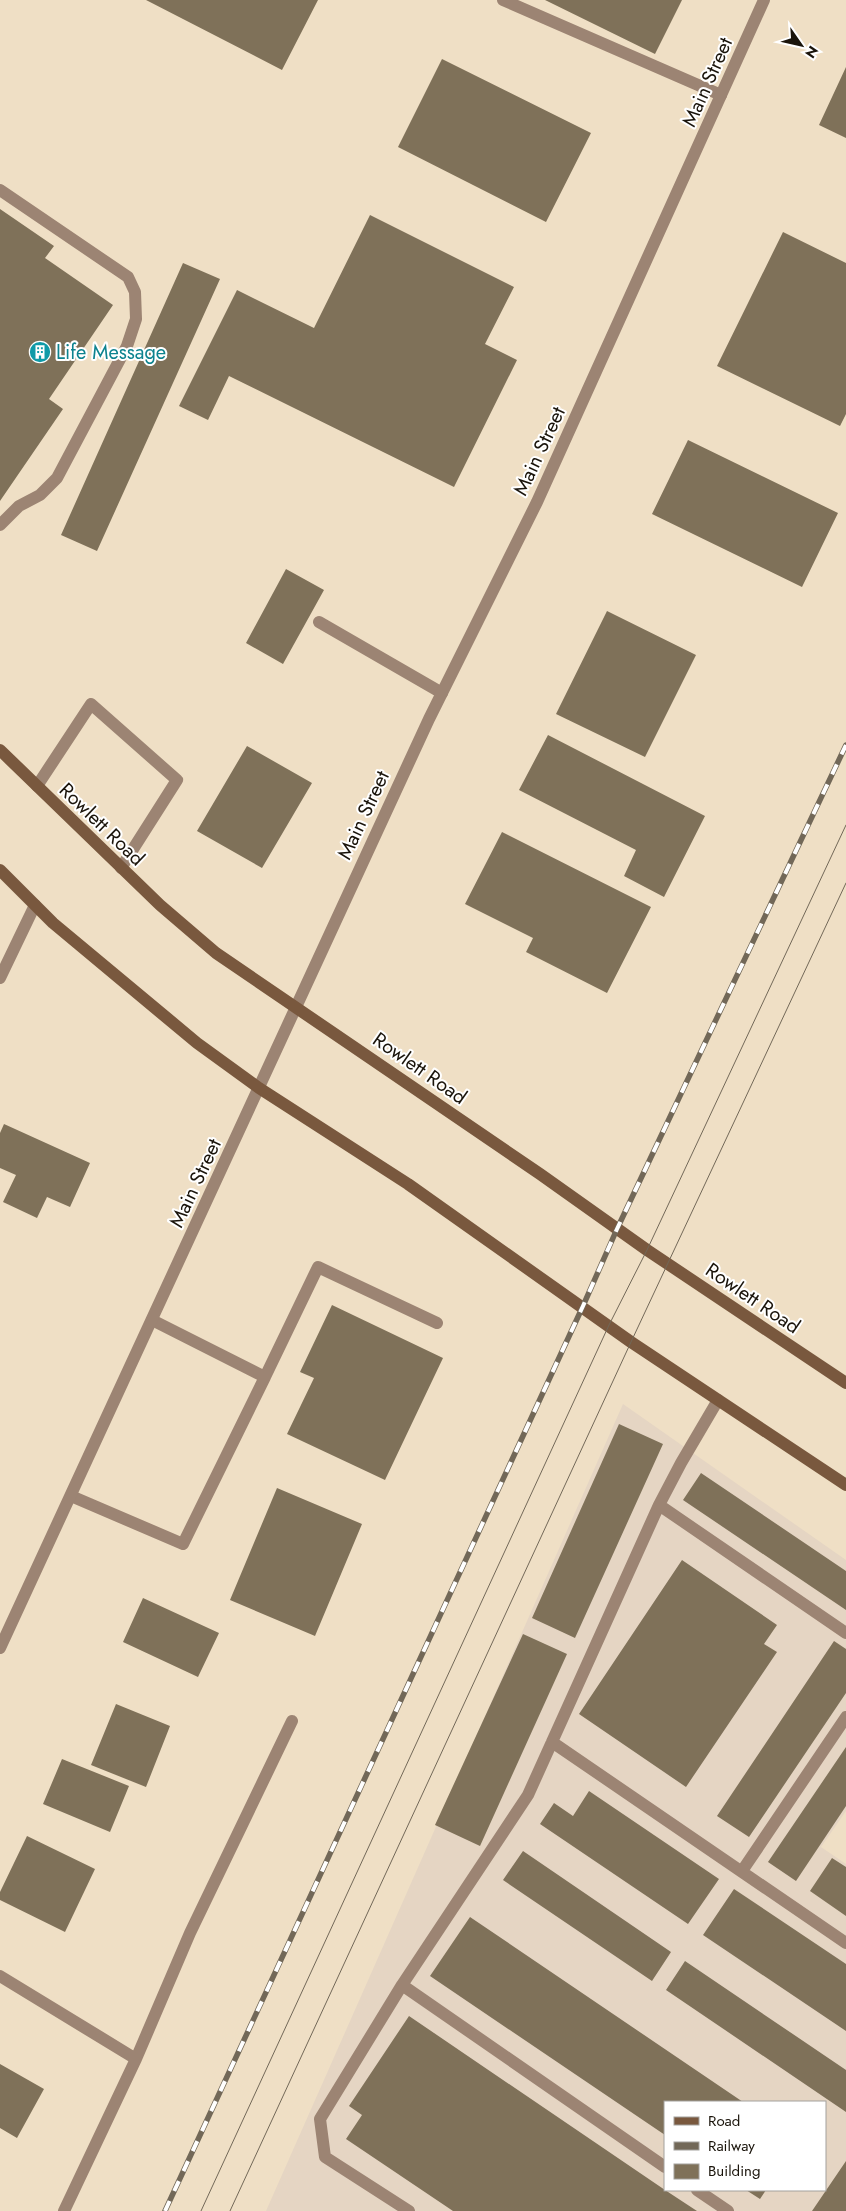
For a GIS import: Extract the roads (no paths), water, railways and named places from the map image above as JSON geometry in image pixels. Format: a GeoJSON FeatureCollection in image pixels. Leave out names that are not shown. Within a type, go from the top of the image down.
{"type":"FeatureCollection","features":[{"type":"Feature","properties":{"kind":"main road","name":"Rowlett Road"},"geometry":{"type":"LineString","coordinates":[[0,750],[160,905],[216,953],[532,1168],[647,1250],[846,1383]]}},
{"type":"Feature","properties":{"kind":"main road"},"geometry":{"type":"LineString","coordinates":[[0,870],[53,923],[197,1043],[259,1088],[408,1184],[631,1342],[846,1485]]}},
{"type":"Feature","properties":{"kind":"street"},"geometry":{"type":"LineString","coordinates":[[503,0],[721,95]]}},
{"type":"Feature","properties":{"kind":"street","name":"Main Street"},"geometry":{"type":"LineString","coordinates":[[0,1648],[259,1088],[295,1006],[442,693],[537,502],[764,0]]}},
{"type":"Feature","properties":{"kind":"street"},"geometry":{"type":"LineString","coordinates":[[0,190],[128,276],[135,292],[136,319],[127,346],[58,478],[40,495],[19,506],[0,525]]}},
{"type":"Feature","properties":{"kind":"street"},"geometry":{"type":"LineString","coordinates":[[319,622],[442,693]]}},
{"type":"Feature","properties":{"kind":"street"},"geometry":{"type":"LineString","coordinates":[[37,786],[91,704],[177,780],[121,868]]}},
{"type":"Feature","properties":{"kind":"street"},"geometry":{"type":"LineString","coordinates":[[0,978],[35,905]]}},
{"type":"Feature","properties":{"kind":"street"},"geometry":{"type":"LineString","coordinates":[[71,1496],[183,1544],[318,1267],[437,1323]]}},
{"type":"Feature","properties":{"kind":"street"},"geometry":{"type":"LineString","coordinates":[[152,1320],[265,1377]]}},
{"type":"Feature","properties":{"kind":"street"},"geometry":{"type":"LineString","coordinates":[[409,2211],[325,2157],[320,2119],[402,1984],[528,1795],[660,1505],[681,1463],[718,1400]]}},
{"type":"Feature","properties":{"kind":"street"},"geometry":{"type":"LineString","coordinates":[[660,1505],[846,1633]]}},
{"type":"Feature","properties":{"kind":"street"},"geometry":{"type":"LineString","coordinates":[[742,1870],[846,1717]]}},
{"type":"Feature","properties":{"kind":"street"},"geometry":{"type":"LineString","coordinates":[[64,2211],[136,2059],[190,1934],[292,1722]]}},
{"type":"Feature","properties":{"kind":"street"},"geometry":{"type":"LineString","coordinates":[[552,1742],[742,1870],[846,1943]]}},
{"type":"Feature","properties":{"kind":"street"},"geometry":{"type":"LineString","coordinates":[[0,1976],[136,2059]]}},
{"type":"Feature","properties":{"kind":"street"},"geometry":{"type":"LineString","coordinates":[[402,1984],[664,2166]]}},
{"type":"Feature","properties":{"kind":"street"},"geometry":{"type":"LineString","coordinates":[[698,2191],[728,2211]]}},
{"type":"Feature","properties":{"kind":"tram line"},"geometry":{"type":"LineString","coordinates":[[201,2211],[609,1325],[647,1250],[846,825]]}},
{"type":"Feature","properties":{"kind":"tram line"},"geometry":{"type":"LineString","coordinates":[[230,2211],[631,1342],[846,883]]}},
{"type":"Feature","properties":{"kind":"railway"},"geometry":{"type":"LineString","coordinates":[[165,2211],[617,1229],[846,745]]}},
{"type":"Feature","properties":{"kind":"place","name":"Life Message"},"geometry":{"type":"Point","coordinates":[40,352]}}]}
